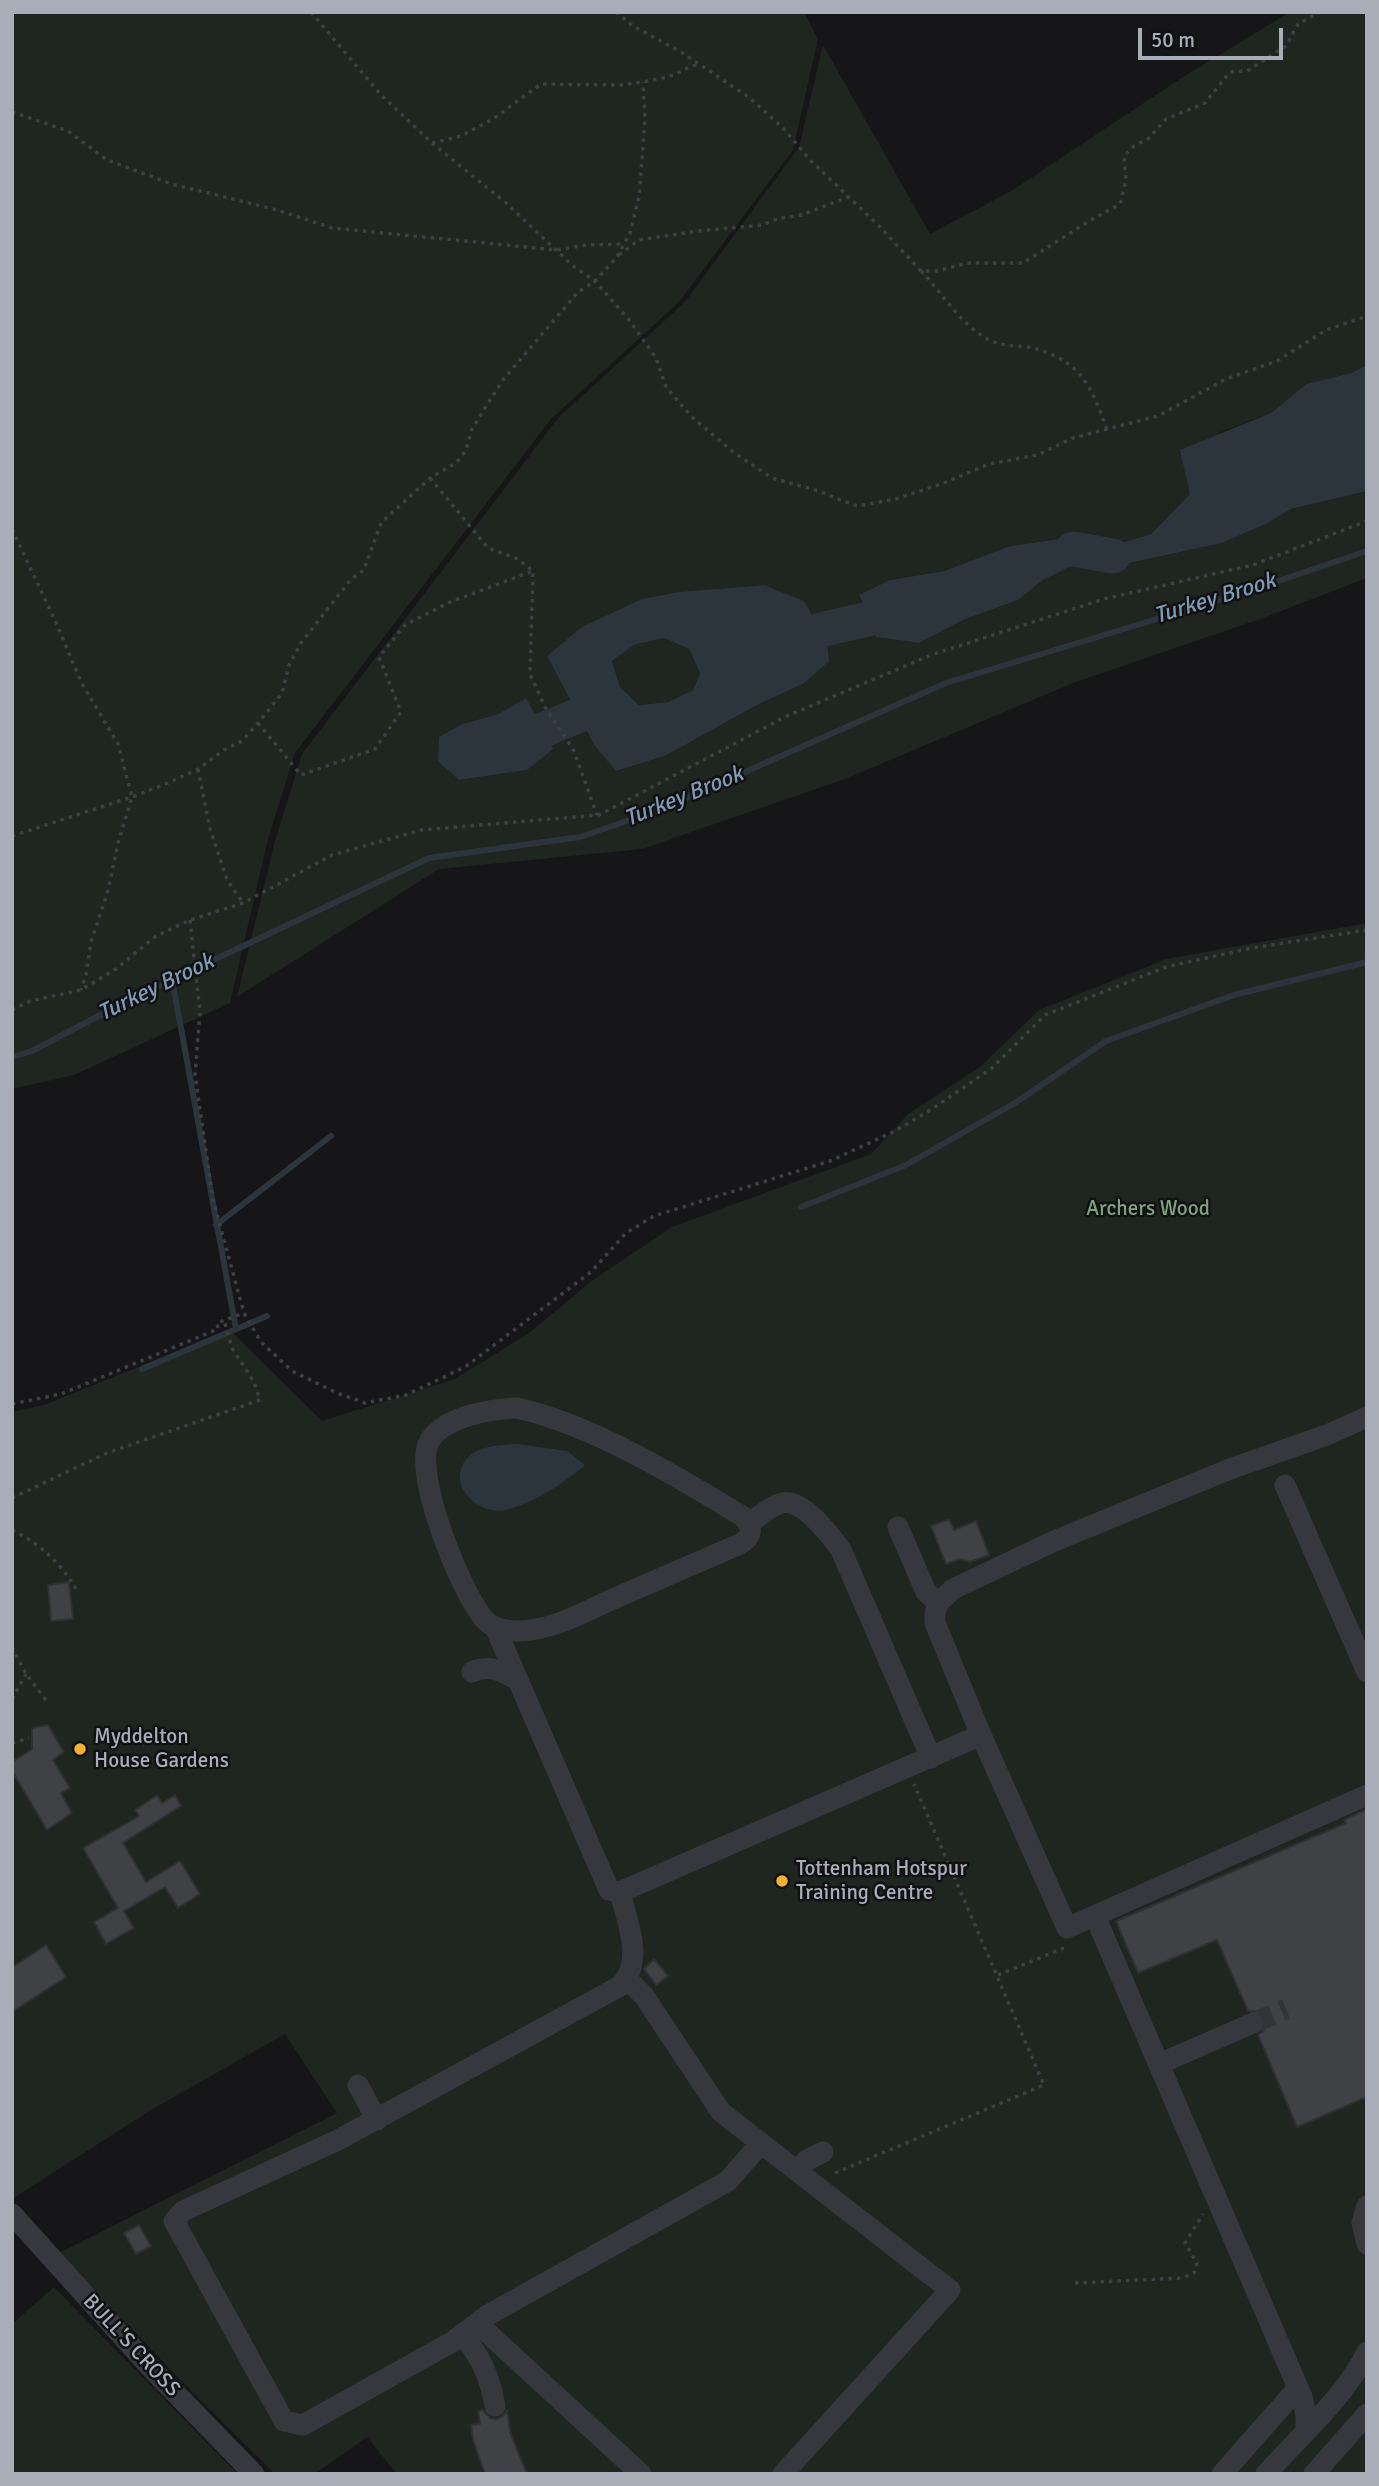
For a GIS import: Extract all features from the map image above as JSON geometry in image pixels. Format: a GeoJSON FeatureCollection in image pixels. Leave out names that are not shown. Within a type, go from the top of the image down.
{"type":"FeatureCollection","features":[{"type":"Feature","properties":{"kind":"street"},"geometry":{"type":"LineString","coordinates":[[517,1408],[564,1423],[648,1462],[731,1509],[750,1523],[750,1535],[740,1544],[550,1627],[515,1631],[499,1628],[486,1621],[461,1579],[438,1520],[424,1466],[425,1452],[434,1435],[447,1425],[486,1411],[517,1408]]}},
{"type":"Feature","properties":{"kind":"street"},"geometry":{"type":"LineString","coordinates":[[1367,1417],[1230,1469],[1052,1542],[953,1589],[938,1603],[935,1613],[935,1623],[981,1735],[1067,1928],[1367,1796]]}},
{"type":"Feature","properties":{"kind":"street"},"geometry":{"type":"LineString","coordinates":[[1285,1485],[1367,1672]]}},
{"type":"Feature","properties":{"kind":"street"},"geometry":{"type":"LineString","coordinates":[[750,1523],[781,1503],[789,1502],[806,1511],[835,1541],[931,1758]]}},
{"type":"Feature","properties":{"kind":"street"},"geometry":{"type":"LineString","coordinates":[[898,1527],[926,1592],[938,1603]]}},
{"type":"Feature","properties":{"kind":"street"},"geometry":{"type":"LineString","coordinates":[[499,1628],[498,1634],[517,1680],[609,1890],[620,1892],[981,1735]]}},
{"type":"Feature","properties":{"kind":"street"},"geometry":{"type":"LineString","coordinates":[[472,1672],[489,1668],[503,1671],[517,1680]]}},
{"type":"Feature","properties":{"kind":"street"},"geometry":{"type":"LineString","coordinates":[[620,1892],[632,1941],[633,1961],[627,1979],[620,1986],[376,2120],[183,2211],[174,2221],[284,2421],[303,2425],[728,2181],[761,2143]]}},
{"type":"Feature","properties":{"kind":"street"},"geometry":{"type":"LineString","coordinates":[[1095,1916],[1305,2405],[1306,2430]]}},
{"type":"Feature","properties":{"kind":"street"},"geometry":{"type":"LineString","coordinates":[[627,1979],[644,1996],[721,2112],[950,2290],[783,2474]]}},
{"type":"Feature","properties":{"kind":"street"},"geometry":{"type":"LineString","coordinates":[[1159,2064],[1253,2023]]}},
{"type":"Feature","properties":{"kind":"street"},"geometry":{"type":"LineString","coordinates":[[358,2085],[376,2120]]}},
{"type":"Feature","properties":{"kind":"street"},"geometry":{"type":"LineString","coordinates":[[798,2171],[807,2160],[823,2152]]}},
{"type":"Feature","properties":{"kind":"street"},"geometry":{"type":"LineString","coordinates":[[1367,2206],[1362,2223],[1367,2244]]}},
{"type":"Feature","properties":{"kind":"street","name":"BULL'S CROSS"},"geometry":{"type":"LineString","coordinates":[[12,2214],[150,2367],[254,2474]]}},
{"type":"Feature","properties":{"kind":"street"},"geometry":{"type":"LineString","coordinates":[[469,2328],[492,2384],[495,2406]]}},
{"type":"Feature","properties":{"kind":"street"},"geometry":{"type":"LineString","coordinates":[[469,2328],[641,2474]]}},
{"type":"Feature","properties":{"kind":"street"},"geometry":{"type":"LineString","coordinates":[[1266,2474],[1341,2391],[1367,2352]]}},
{"type":"Feature","properties":{"kind":"street"},"geometry":{"type":"LineString","coordinates":[[1222,2474],[1298,2388]]}},
{"type":"Feature","properties":{"kind":"street"},"geometry":{"type":"LineString","coordinates":[[1314,2474],[1367,2414]]}},
{"type":"Feature","properties":{"kind":"path"},"geometry":{"type":"LineString","coordinates":[[311,12],[380,93],[432,143],[506,203],[573,266],[595,281],[630,321],[656,358],[666,387],[691,416],[733,452],[772,478],[799,484],[858,506],[896,499],[989,464],[1037,455],[1073,438],[1158,416],[1226,379],[1277,361],[1326,330],[1367,316]]}},
{"type":"Feature","properties":{"kind":"path"},"geometry":{"type":"LineString","coordinates":[[616,12],[633,26],[681,52],[750,98],[785,130],[810,160],[921,271],[944,296],[963,323],[994,342],[1035,348],[1063,358],[1085,379],[1096,398],[1107,430]]}},
{"type":"Feature","properties":{"kind":"path"},"geometry":{"type":"LineString","coordinates":[[921,271],[937,271],[967,263],[1023,263],[1089,220],[1120,204],[1126,180],[1124,156],[1134,146],[1149,138],[1166,119],[1205,103],[1230,72],[1247,71],[1286,46],[1298,23],[1320,12]]}},
{"type":"Feature","properties":{"kind":"path"},"geometry":{"type":"LineString","coordinates":[[432,143],[461,136],[493,119],[541,84],[620,85],[668,76],[697,64]]}},
{"type":"Feature","properties":{"kind":"path"},"geometry":{"type":"LineString","coordinates":[[617,257],[630,233],[639,197],[645,120],[643,82]]}},
{"type":"Feature","properties":{"kind":"path"},"geometry":{"type":"LineString","coordinates":[[12,112],[68,131],[107,160],[172,184],[276,210],[332,228],[557,250],[586,245],[624,244]]}},
{"type":"Feature","properties":{"kind":"path"},"geometry":{"type":"LineString","coordinates":[[12,836],[132,797],[198,769],[242,741],[282,693],[289,665],[301,643],[351,579],[364,570],[381,523],[430,478],[456,463],[466,450],[472,429],[502,381],[578,292],[595,281],[617,257],[639,240],[762,225],[780,218],[802,215],[848,197]]}},
{"type":"Feature","properties":{"kind":"path"},"geometry":{"type":"LineString","coordinates":[[430,478],[488,548],[518,559],[533,571]]}},
{"type":"Feature","properties":{"kind":"path"},"geometry":{"type":"LineString","coordinates":[[12,1010],[30,1001],[81,989],[116,969],[156,936],[190,920],[243,903],[332,855],[421,830],[597,815],[787,716],[931,655],[1104,599],[1253,565],[1367,521]]}},
{"type":"Feature","properties":{"kind":"path"},"geometry":{"type":"LineString","coordinates":[[12,529],[81,682],[118,744],[132,797],[118,843],[108,891],[91,942],[81,989]]}},
{"type":"Feature","properties":{"kind":"path"},"geometry":{"type":"LineString","coordinates":[[533,571],[530,674],[545,706],[574,751],[597,815]]}},
{"type":"Feature","properties":{"kind":"path"},"geometry":{"type":"LineString","coordinates":[[258,723],[301,775],[375,748],[401,712],[379,657],[405,625],[450,602],[533,571]]}},
{"type":"Feature","properties":{"kind":"path"},"geometry":{"type":"LineString","coordinates":[[198,769],[210,829],[227,880],[243,903]]}},
{"type":"Feature","properties":{"kind":"path"},"geometry":{"type":"LineString","coordinates":[[190,920],[200,1012],[195,1075],[213,1200],[246,1315],[261,1342],[292,1371],[365,1403],[406,1395],[465,1367],[591,1272],[626,1233],[653,1216],[830,1161],[895,1131],[992,1068],[1045,1015],[1166,967],[1252,948],[1367,930]]}},
{"type":"Feature","properties":{"kind":"path"},"geometry":{"type":"LineString","coordinates":[[12,1404],[61,1394],[218,1329],[217,1323],[224,1320],[246,1315]]}},
{"type":"Feature","properties":{"kind":"path"},"geometry":{"type":"LineString","coordinates":[[12,1498],[107,1453],[260,1400],[254,1382],[232,1348],[224,1320]]}},
{"type":"Feature","properties":{"kind":"path"},"geometry":{"type":"LineString","coordinates":[[12,1530],[42,1548],[65,1570],[76,1589]]}},
{"type":"Feature","properties":{"kind":"path"},"geometry":{"type":"LineString","coordinates":[[12,1647],[26,1674],[48,1703]]}},
{"type":"Feature","properties":{"kind":"path"},"geometry":{"type":"LineString","coordinates":[[12,1699],[26,1674]]}},
{"type":"Feature","properties":{"kind":"path"},"geometry":{"type":"LineString","coordinates":[[12,1744],[29,1738]]}},
{"type":"Feature","properties":{"kind":"path"},"geometry":{"type":"LineString","coordinates":[[823,2152],[835,2174],[1044,2085],[908,1768]]}},
{"type":"Feature","properties":{"kind":"path"},"geometry":{"type":"LineString","coordinates":[[998,1975],[1071,1945],[1067,1928]]}},
{"type":"Feature","properties":{"kind":"path"},"geometry":{"type":"LineString","coordinates":[[1075,2283],[1182,2278],[1194,2273],[1197,2263],[1185,2243],[1201,2214],[1220,2206]]}},
{"type":"Feature","properties":{"kind":"green space"},"geometry":{"type":"Polygon","coordinates":[[[12,12],[804,12],[818,39],[793,150],[679,302],[551,419],[295,753],[268,839],[230,1003],[74,1075],[12,1089],[12,12]]]}},
{"type":"Feature","properties":{"kind":"green space"},"geometry":{"type":"Polygon","coordinates":[[[1290,12],[1367,12],[1367,365],[1351,373],[1306,384],[1271,413],[1219,433],[1190,494],[1151,534],[1111,546],[1116,566],[1222,543],[1266,524],[1291,509],[1367,491],[1367,578],[1260,619],[1073,683],[845,779],[642,849],[439,869],[237,997],[275,841],[302,754],[559,417],[685,302],[799,147],[823,45],[930,234],[1011,191],[1183,77],[1290,12]],[[1066,538],[1010,546],[944,571],[890,580],[859,596],[876,637],[919,643],[963,620],[1018,600],[1043,580],[1080,561],[1066,538]],[[764,585],[678,592],[642,599],[547,656],[594,745],[617,771],[665,756],[757,705],[803,684],[764,585]],[[526,699],[498,714],[462,724],[459,780],[527,770],[526,699]]]}},
{"type":"Feature","properties":{"kind":"green space"},"geometry":{"type":"Polygon","coordinates":[[[664,638],[689,649],[700,672],[693,690],[668,702],[639,705],[620,687],[612,660],[634,645],[664,638]]]}},
{"type":"Feature","properties":{"kind":"green space","name":"Tottenham Hotspur Training Centre"},"geometry":{"type":"Polygon","coordinates":[[[1367,923],[1367,2474],[397,2474],[367,2437],[315,2474],[275,2474],[59,2253],[337,2113],[285,2034],[151,2110],[12,2199],[12,1412],[44,1405],[230,1330],[322,1421],[455,1379],[529,1333],[593,1280],[672,1227],[871,1154],[908,1114],[980,1067],[1039,1010],[1166,959],[1367,923]]]}},
{"type":"Feature","properties":{"kind":"green space"},"geometry":{"type":"Polygon","coordinates":[[[54,2287],[238,2474],[12,2474],[12,2324],[54,2287]]]}},
{"type":"Feature","properties":{"kind":"shaded area"},"geometry":{"type":"Polygon","coordinates":[[[1367,365],[1367,491],[1291,509],[1266,524],[1222,543],[1116,566],[1111,546],[1151,534],[1190,494],[1180,450],[1271,413],[1306,384],[1351,373],[1367,365]]]}},
{"type":"Feature","properties":{"kind":"shaded area"},"geometry":{"type":"Polygon","coordinates":[[[1066,538],[1081,561],[1043,580],[1018,600],[963,620],[919,643],[876,637],[859,595],[890,580],[944,571],[1010,546],[1066,538]]]}},
{"type":"Feature","properties":{"kind":"shaded area"},"geometry":{"type":"Polygon","coordinates":[[[764,585],[804,601],[827,643],[829,661],[803,684],[757,705],[665,756],[616,771],[594,745],[547,656],[582,627],[642,599],[678,592],[764,585]],[[664,638],[634,645],[612,661],[620,687],[639,705],[668,702],[693,690],[700,673],[689,649],[664,638]]]}},
{"type":"Feature","properties":{"kind":"shaded area"},"geometry":{"type":"Polygon","coordinates":[[[526,698],[553,749],[527,770],[459,780],[438,761],[439,737],[462,724],[498,714],[526,698]]]}},
{"type":"Feature","properties":{"kind":"shaded area"},"geometry":{"type":"Polygon","coordinates":[[[517,1444],[567,1451],[585,1465],[550,1491],[510,1509],[497,1511],[474,1502],[461,1483],[460,1472],[465,1461],[485,1448],[517,1444]]]}},
{"type":"Feature","properties":{"kind":"building"},"geometry":{"type":"Polygon","coordinates":[[[949,1519],[954,1530],[976,1521],[989,1555],[970,1562],[960,1559],[946,1564],[931,1526],[949,1519]]]}},
{"type":"Feature","properties":{"kind":"building"},"geometry":{"type":"Polygon","coordinates":[[[69,1582],[73,1619],[51,1621],[48,1585],[69,1582]]]}},
{"type":"Feature","properties":{"kind":"building"},"geometry":{"type":"Polygon","coordinates":[[[48,1725],[64,1752],[53,1760],[70,1788],[61,1793],[72,1813],[47,1830],[12,1771],[12,1762],[32,1749],[32,1728],[48,1725]]]}},
{"type":"Feature","properties":{"kind":"building"},"geometry":{"type":"Polygon","coordinates":[[[157,1795],[162,1803],[175,1795],[181,1806],[123,1843],[146,1882],[180,1861],[200,1894],[178,1908],[165,1887],[124,1911],[134,1928],[106,1944],[94,1922],[118,1908],[83,1848],[139,1816],[135,1810],[157,1795]]]}},
{"type":"Feature","properties":{"kind":"building"},"geometry":{"type":"Polygon","coordinates":[[[1367,1809],[1367,2097],[1297,2127],[1258,2035],[1264,2030],[1265,2018],[1260,2012],[1248,2011],[1217,1940],[1138,1973],[1116,1921],[1346,1823],[1344,1820],[1367,1809]]]}},
{"type":"Feature","properties":{"kind":"building"},"geometry":{"type":"Polygon","coordinates":[[[46,1945],[66,1977],[12,2012],[12,1967],[46,1945]]]}},
{"type":"Feature","properties":{"kind":"building"},"geometry":{"type":"Polygon","coordinates":[[[654,1959],[668,1976],[656,1985],[644,1969],[654,1959]]]}},
{"type":"Feature","properties":{"kind":"building"},"geometry":{"type":"Polygon","coordinates":[[[139,2225],[151,2246],[136,2254],[124,2233],[139,2225]]]}},
{"type":"Feature","properties":{"kind":"building"},"geometry":{"type":"Polygon","coordinates":[[[483,2410],[490,2418],[497,2419],[507,2410],[510,2432],[527,2474],[485,2474],[473,2440],[471,2425],[480,2424],[478,2411],[483,2410]]]}},
{"type":"Feature","properties":{"kind":"waterway"},"geometry":{"type":"LineString","coordinates":[[1073,549],[1113,556]]}},
{"type":"Feature","properties":{"kind":"waterway","name":"Turkey Brook"},"geometry":{"type":"LineString","coordinates":[[12,1057],[32,1051],[127,1001],[429,858],[580,837],[659,810],[946,683],[1249,591],[1367,551]]}},
{"type":"Feature","properties":{"kind":"waterway"},"geometry":{"type":"LineString","coordinates":[[820,630],[868,619]]}},
{"type":"Feature","properties":{"kind":"waterway"},"geometry":{"type":"LineString","coordinates":[[543,730],[577,716]]}},
{"type":"Feature","properties":{"kind":"waterway"},"geometry":{"type":"LineString","coordinates":[[801,1207],[906,1165],[1015,1103],[1106,1041],[1234,995],[1367,962]]}},
{"type":"Feature","properties":{"kind":"waterway"},"geometry":{"type":"LineString","coordinates":[[172,979],[236,1329]]}},
{"type":"Feature","properties":{"kind":"waterway"},"geometry":{"type":"LineString","coordinates":[[216,1225],[331,1136]]}},
{"type":"Feature","properties":{"kind":"waterway"},"geometry":{"type":"LineString","coordinates":[[142,1369],[267,1316]]}},
{"type":"Feature","properties":{"kind":"tunnel"},"geometry":{"type":"LineString","coordinates":[[1253,2023],[1286,2009]]}},
{"type":"Feature","properties":{"kind":"place","name":"Myddelton House Gardens"},"geometry":{"type":"Point","coordinates":[80,1749]}},
{"type":"Feature","properties":{"kind":"place","name":"Tottenham Hotspur Training Centre"},"geometry":{"type":"Point","coordinates":[782,1881]}},
{"type":"Feature","properties":{"kind":"park label","name":"Archers Wood"},"geometry":{"type":"Point","coordinates":[1148,1209]}}]}
